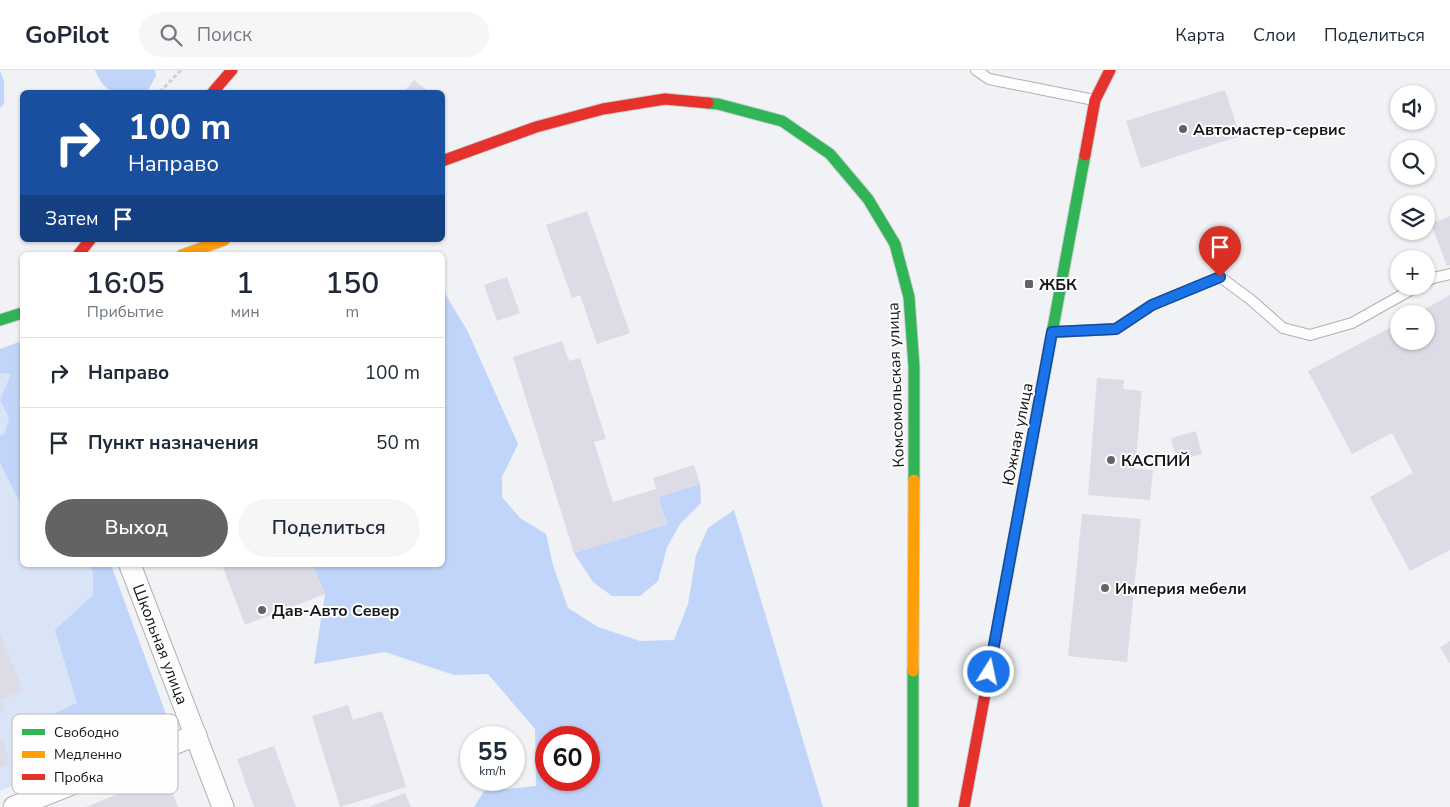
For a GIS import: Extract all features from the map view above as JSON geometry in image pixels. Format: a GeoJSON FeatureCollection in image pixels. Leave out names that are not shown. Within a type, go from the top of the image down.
{"type":"FeatureCollection","features":[{"type":"Feature","properties":{"kind":"main road"},"geometry":{"type":"LineString","coordinates":[[215,90],[232,70]]}},
{"type":"Feature","properties":{"kind":"main road","name":"Южная улица"},"geometry":{"type":"LineString","coordinates":[[964,807],[1095,100],[1110,70]]}},
{"type":"Feature","properties":{"kind":"main road","name":"Комсомольская улица"},"geometry":{"type":"LineString","coordinates":[[445,160],[536,127],[603,109],[666,99],[718,104],[782,121],[830,154],[868,199],[895,244],[909,297],[914,368],[913,807]]}},
{"type":"Feature","properties":{"kind":"main road"},"geometry":{"type":"LineString","coordinates":[[80,252],[88,242]]}},
{"type":"Feature","properties":{"kind":"main road"},"geometry":{"type":"LineString","coordinates":[[190,252],[218,242]]}},
{"type":"Feature","properties":{"kind":"main road"},"geometry":{"type":"LineString","coordinates":[[0,320],[20,313]]}},
{"type":"Feature","properties":{"kind":"street","name":"Школьная улица"},"geometry":{"type":"LineString","coordinates":[[131,567],[223,807]]}},
{"type":"Feature","properties":{"kind":"street"},"geometry":{"type":"LineString","coordinates":[[178,742],[196,735]]}},
{"type":"Feature","properties":{"kind":"street"},"geometry":{"type":"LineString","coordinates":[[14,807],[47,794]]}},
{"type":"Feature","properties":{"kind":"lane"},"geometry":{"type":"LineString","coordinates":[[976,70],[989,79],[1095,100]]}},
{"type":"Feature","properties":{"kind":"lane"},"geometry":{"type":"LineString","coordinates":[[1435,278],[1450,274]]}},
{"type":"Feature","properties":{"kind":"lane"},"geometry":{"type":"LineString","coordinates":[[1052,332],[1116,329],[1152,305],[1220,277],[1250,299],[1283,328],[1310,335],[1352,322],[1402,295]]}},
{"type":"Feature","properties":{"kind":"path"},"geometry":{"type":"LineString","coordinates":[[162,90],[180,70]]}},
{"type":"Feature","properties":{"kind":"shaded area"},"geometry":{"type":"Polygon","coordinates":[[[0,70],[4,81],[4,104],[0,108],[0,70]]]}},
{"type":"Feature","properties":{"kind":"shaded area"},"geometry":{"type":"Polygon","coordinates":[[[95,70],[155,70],[156,76],[148,90],[109,90],[99,79],[95,70]]]}},
{"type":"Feature","properties":{"kind":"shaded area"},"geometry":{"type":"Polygon","coordinates":[[[445,293],[468,332],[518,444],[502,477],[502,497],[520,518],[546,534],[553,565],[568,608],[598,627],[640,641],[674,640],[688,604],[696,555],[708,528],[734,510],[823,807],[474,807],[484,791],[525,791],[525,787],[535,786],[535,791],[600,791],[600,726],[535,726],[535,729],[488,674],[454,675],[385,652],[314,664],[325,594],[314,567],[445,567],[445,293]]]}},
{"type":"Feature","properties":{"kind":"shaded area"},"geometry":{"type":"Polygon","coordinates":[[[20,342],[20,567],[112,567],[166,714],[12,714],[12,786],[0,791],[0,349],[20,342]]]}},
{"type":"Feature","properties":{"kind":"shaded area"},"geometry":{"type":"Polygon","coordinates":[[[20,342],[20,503],[0,463],[0,436],[4,435],[9,418],[0,400],[11,374],[0,373],[0,349],[20,342]]]}},
{"type":"Feature","properties":{"kind":"shaded area"},"geometry":{"type":"Polygon","coordinates":[[[700,484],[701,503],[680,524],[667,547],[658,581],[640,596],[612,596],[593,582],[574,553],[667,524],[658,497],[700,484]]]}},
{"type":"Feature","properties":{"kind":"shaded area"},"geometry":{"type":"Polygon","coordinates":[[[90,567],[112,567],[166,714],[52,714],[77,703],[55,630],[93,595],[93,572],[90,567]]]}},
{"type":"Feature","properties":{"kind":"building"},"geometry":{"type":"Polygon","coordinates":[[[414,80],[426,90],[406,90],[414,80]]]}},
{"type":"Feature","properties":{"kind":"building","name":"Автомастер-сервис"},"geometry":{"type":"Polygon","coordinates":[[[1225,90],[1240,136],[1141,168],[1126,121],[1225,90]]]}},
{"type":"Feature","properties":{"kind":"building"},"geometry":{"type":"Polygon","coordinates":[[[587,211],[630,333],[597,344],[580,295],[572,298],[546,225],[587,211]]]}},
{"type":"Feature","properties":{"kind":"building"},"geometry":{"type":"Polygon","coordinates":[[[1450,216],[1450,265],[1447,266],[1435,234],[1435,222],[1450,216]]]}},
{"type":"Feature","properties":{"kind":"building"},"geometry":{"type":"Polygon","coordinates":[[[507,277],[520,313],[497,321],[484,285],[507,277]]]}},
{"type":"Feature","properties":{"kind":"building"},"geometry":{"type":"Polygon","coordinates":[[[1450,295],[1450,550],[1410,571],[1370,497],[1413,473],[1392,433],[1352,454],[1308,371],[1390,328],[1390,350],[1435,350],[1435,305],[1432,305],[1450,295]]]}},
{"type":"Feature","properties":{"kind":"building"},"geometry":{"type":"Polygon","coordinates":[[[562,341],[569,361],[580,358],[606,439],[594,442],[613,502],[656,489],[653,478],[694,465],[700,484],[658,497],[667,524],[574,553],[513,357],[562,341]]]}},
{"type":"Feature","properties":{"kind":"building"},"geometry":{"type":"Polygon","coordinates":[[[1097,378],[1124,380],[1123,389],[1142,391],[1135,469],[1153,470],[1150,500],[1088,495],[1097,378]]]}},
{"type":"Feature","properties":{"kind":"building"},"geometry":{"type":"Polygon","coordinates":[[[1196,431],[1202,454],[1177,461],[1171,438],[1196,431]]]}},
{"type":"Feature","properties":{"kind":"building","name":"Империя мебели"},"geometry":{"type":"Polygon","coordinates":[[[1082,514],[1141,519],[1127,662],[1068,656],[1082,514]]]}},
{"type":"Feature","properties":{"kind":"building","name":"Дав-Авто Север"},"geometry":{"type":"Polygon","coordinates":[[[223,567],[314,567],[325,594],[245,625],[223,567]]]}},
{"type":"Feature","properties":{"kind":"building"},"geometry":{"type":"Polygon","coordinates":[[[0,634],[23,691],[0,700],[0,634]]]}},
{"type":"Feature","properties":{"kind":"building"},"geometry":{"type":"Polygon","coordinates":[[[1450,641],[1450,664],[1440,647],[1450,641]]]}},
{"type":"Feature","properties":{"kind":"building"},"geometry":{"type":"Polygon","coordinates":[[[0,700],[5,712],[0,714],[0,700]]]}},
{"type":"Feature","properties":{"kind":"building"},"geometry":{"type":"Polygon","coordinates":[[[348,705],[353,720],[382,711],[406,787],[340,807],[312,716],[348,705]]]}},
{"type":"Feature","properties":{"kind":"building"},"geometry":{"type":"Polygon","coordinates":[[[2,738],[10,763],[0,767],[0,739],[2,738]]]}},
{"type":"Feature","properties":{"kind":"building"},"geometry":{"type":"Polygon","coordinates":[[[274,746],[296,807],[254,807],[237,759],[274,746]]]}},
{"type":"Feature","properties":{"kind":"building"},"geometry":{"type":"Polygon","coordinates":[[[405,793],[411,807],[369,807],[405,793]]]}},
{"type":"Feature","properties":{"kind":"building"},"geometry":{"type":"Polygon","coordinates":[[[118,794],[173,794],[178,807],[86,807],[118,794]]]}},
{"type":"Feature","properties":{"kind":"traffic: fast"},"geometry":{"type":"LineString","coordinates":[[708,103],[782,121],[830,154],[868,199],[895,244],[909,297],[914,367],[914,480]]}},
{"type":"Feature","properties":{"kind":"traffic: fast"},"geometry":{"type":"LineString","coordinates":[[1007,576],[1085,155]]}},
{"type":"Feature","properties":{"kind":"traffic: fast"},"geometry":{"type":"LineString","coordinates":[[0,320],[20,314]]}},
{"type":"Feature","properties":{"kind":"traffic: fast"},"geometry":{"type":"LineString","coordinates":[[913,671],[913,807]]}},
{"type":"Feature","properties":{"kind":"traffic: slow"},"geometry":{"type":"LineString","coordinates":[[190,252],[218,242]]}},
{"type":"Feature","properties":{"kind":"traffic: slow"},"geometry":{"type":"LineString","coordinates":[[913,671],[914,480]]}},
{"type":"Feature","properties":{"kind":"traffic: jam"},"geometry":{"type":"LineString","coordinates":[[215,90],[232,70]]}},
{"type":"Feature","properties":{"kind":"traffic: jam"},"geometry":{"type":"LineString","coordinates":[[1085,155],[1095,100],[1110,70]]}},
{"type":"Feature","properties":{"kind":"traffic: jam"},"geometry":{"type":"LineString","coordinates":[[445,160],[536,127],[603,109],[665,99],[708,103]]}},
{"type":"Feature","properties":{"kind":"traffic: jam"},"geometry":{"type":"LineString","coordinates":[[80,252],[88,242]]}},
{"type":"Feature","properties":{"kind":"traffic: jam"},"geometry":{"type":"LineString","coordinates":[[964,807],[1007,576]]}},
{"type":"Feature","properties":{"kind":"place","name":"Автомастер-сервис"},"geometry":{"type":"Point","coordinates":[1183,129]}},
{"type":"Feature","properties":{"kind":"place","name":"ЖБК"},"geometry":{"type":"Point","coordinates":[1029,284]}},
{"type":"Feature","properties":{"kind":"place","name":"КАСПИЙ"},"geometry":{"type":"Point","coordinates":[1111,460]}},
{"type":"Feature","properties":{"kind":"place","name":"Империя мебели"},"geometry":{"type":"Point","coordinates":[1105,588]}},
{"type":"Feature","properties":{"kind":"place","name":"Дав-Авто Север"},"geometry":{"type":"Point","coordinates":[262,610]}},
{"type":"Feature","properties":{"kind":"route"},"geometry":{"type":"LineString","coordinates":[[989,672],[1052,332],[1116,329],[1152,305],[1220,277]]}}]}
